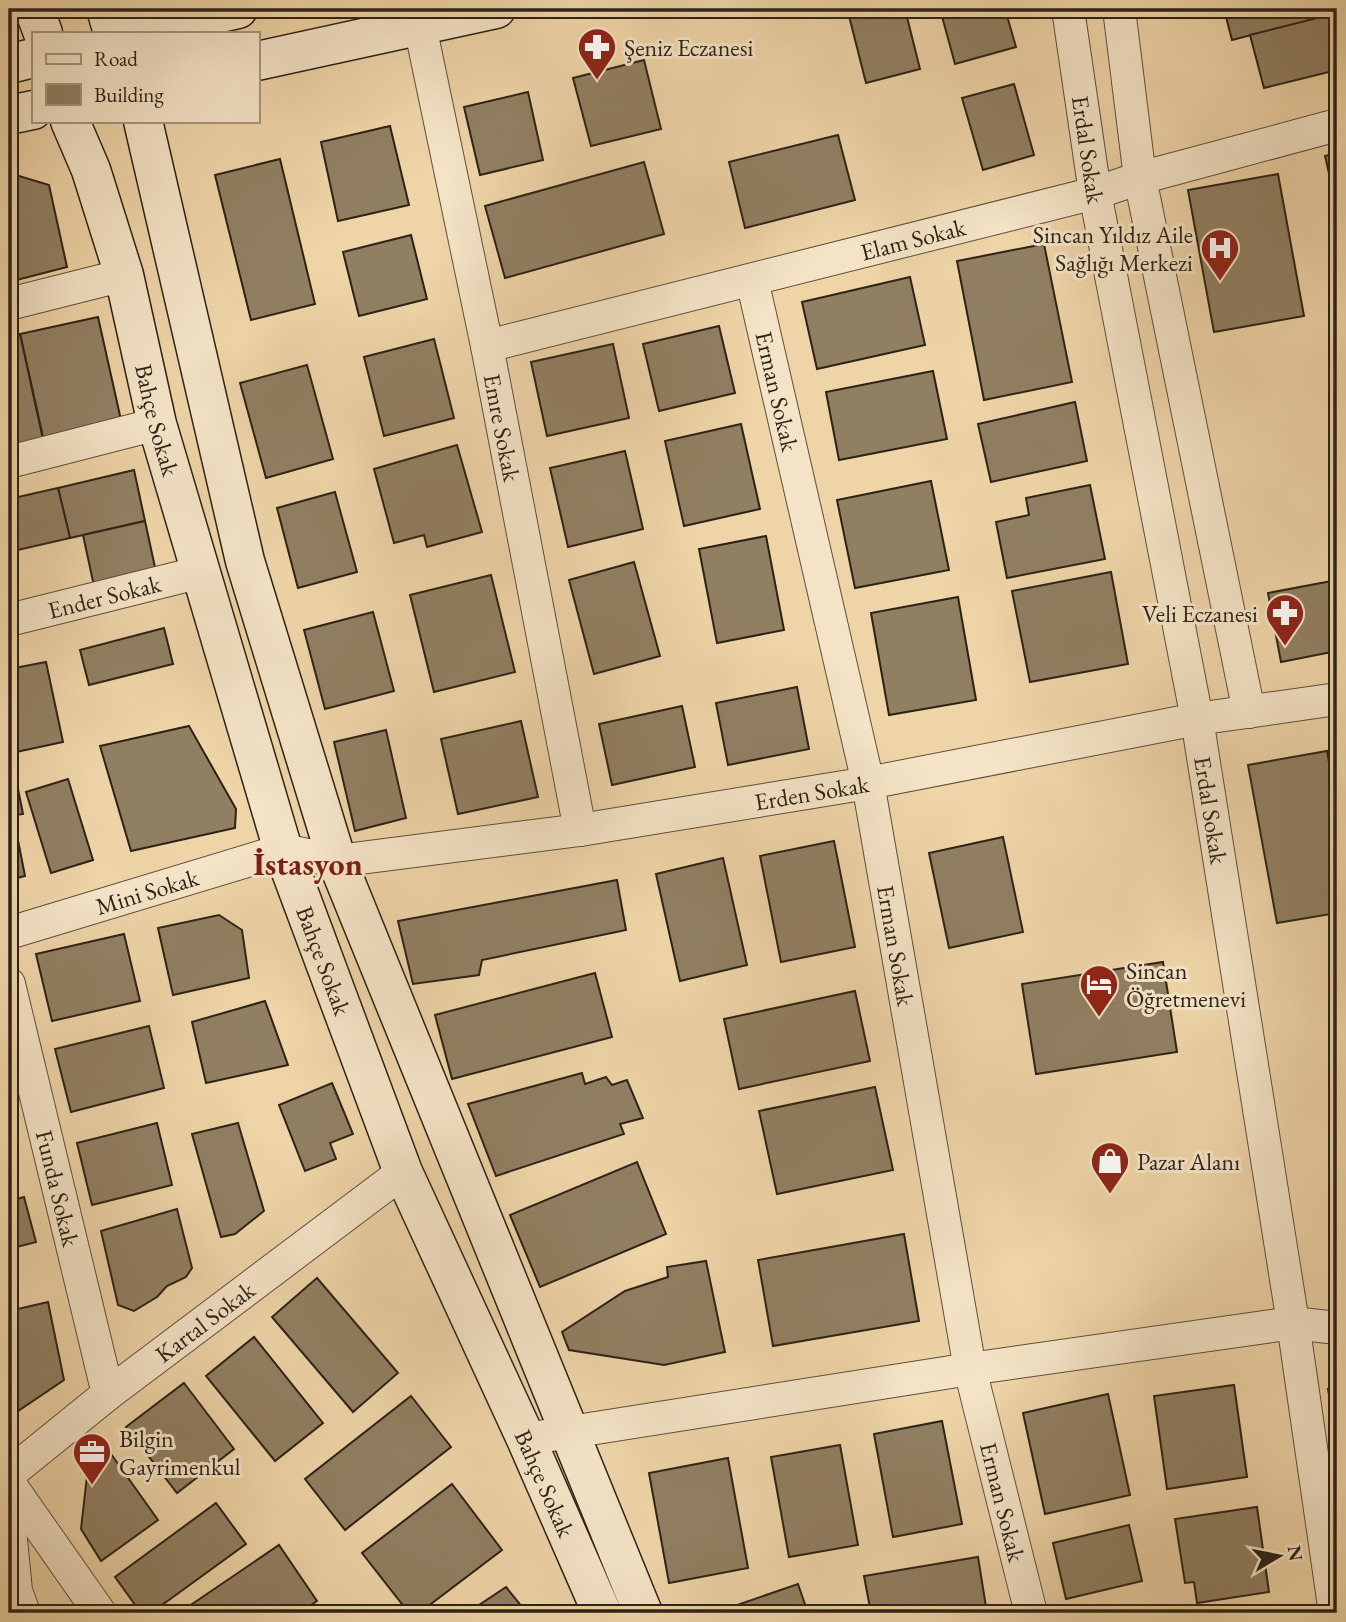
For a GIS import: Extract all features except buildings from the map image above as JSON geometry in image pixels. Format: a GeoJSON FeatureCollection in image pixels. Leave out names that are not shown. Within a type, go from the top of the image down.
{"type":"FeatureCollection","features":[{"type":"Feature","properties":{"kind":"street"},"geometry":{"type":"LineString","coordinates":[[34,9],[43,32]]}},
{"type":"Feature","properties":{"kind":"street"},"geometry":{"type":"LineString","coordinates":[[106,9],[113,32]]}},
{"type":"Feature","properties":{"kind":"street"},"geometry":{"type":"LineString","coordinates":[[137,32],[238,9]]}},
{"type":"Feature","properties":{"kind":"street"},"geometry":{"type":"LineString","coordinates":[[259,61],[496,9]]}},
{"type":"Feature","properties":{"kind":"street","name":"Erdal Sokak"},"geometry":{"type":"LineString","coordinates":[[1068,9],[1095,193],[1197,719],[1293,1322],[1335,1613]]}},
{"type":"Feature","properties":{"kind":"street"},"geometry":{"type":"LineString","coordinates":[[1119,9],[1140,178],[1249,712]]}},
{"type":"Feature","properties":{"kind":"street","name":"Emre Sokak"},"geometry":{"type":"LineString","coordinates":[[420,26],[487,346],[580,830]]}},
{"type":"Feature","properties":{"kind":"street"},"geometry":{"type":"LineString","coordinates":[[9,64],[32,58]]}},
{"type":"Feature","properties":{"kind":"street"},"geometry":{"type":"LineString","coordinates":[[9,115],[32,110]]}},
{"type":"Feature","properties":{"kind":"street","name":"Bahçe Sokak"},"geometry":{"type":"LineString","coordinates":[[70,122],[91,170],[124,275],[157,424],[283,850],[403,1172],[526,1439],[602,1613]]}},
{"type":"Feature","properties":{"kind":"street","name":"Bahçe Sokak"},"geometry":{"type":"LineString","coordinates":[[143,122],[245,561],[337,861],[643,1613]]}},
{"type":"Feature","properties":{"kind":"street","name":"Elam Sokak"},"geometry":{"type":"LineString","coordinates":[[487,346],[1095,193],[1140,178],[1337,125]]}},
{"type":"Feature","properties":{"kind":"street"},"geometry":{"type":"LineString","coordinates":[[9,304],[124,275]]}},
{"type":"Feature","properties":{"kind":"street","name":"Erman Sokak"},"geometry":{"type":"LineString","coordinates":[[752,280],[868,783],[970,1369],[1031,1613]]}},
{"type":"Feature","properties":{"kind":"street"},"geometry":{"type":"LineString","coordinates":[[9,462],[157,424]]}},
{"type":"Feature","properties":{"kind":"street","name":"Ender Sokak"},"geometry":{"type":"LineString","coordinates":[[9,620],[201,572]]}},
{"type":"Feature","properties":{"kind":"street","name":"Erden Sokak"},"geometry":{"type":"LineString","coordinates":[[283,850],[337,861],[580,830],[868,783],[1197,719],[1337,699]]}},
{"type":"Feature","properties":{"kind":"street","name":"Mini Sokak"},"geometry":{"type":"LineString","coordinates":[[9,933],[283,850]]}},
{"type":"Feature","properties":{"kind":"street","name":"Funda Sokak"},"geometry":{"type":"LineString","coordinates":[[9,984],[108,1394]]}},
{"type":"Feature","properties":{"kind":"street","name":"Kartal Sokak"},"geometry":{"type":"LineString","coordinates":[[9,1474],[108,1394],[403,1172]]}},
{"type":"Feature","properties":{"kind":"street"},"geometry":{"type":"LineString","coordinates":[[526,1439],[970,1369],[1293,1322],[1337,1328]]}},
{"type":"Feature","properties":{"kind":"street"},"geometry":{"type":"LineString","coordinates":[[9,1483],[100,1613]]}},
{"type":"Feature","properties":{"kind":"street"},"geometry":{"type":"LineString","coordinates":[[9,1519],[16,1591],[24,1613]]}},
{"type":"Feature","properties":{"kind":"place","name":"Şeniz Eczanesi"},"geometry":{"type":"Point","coordinates":[597,81]}},
{"type":"Feature","properties":{"kind":"place","name":"Sincan Yıldız Aile Sağlığı Merkezi"},"geometry":{"type":"Point","coordinates":[1220,282]}},
{"type":"Feature","properties":{"kind":"place","name":"Veli Eczanesi"},"geometry":{"type":"Point","coordinates":[1285,647]}},
{"type":"Feature","properties":{"kind":"place","name":"Sincan Öğretmenevi"},"geometry":{"type":"Point","coordinates":[1099,1018]}},
{"type":"Feature","properties":{"kind":"place","name":"Pazar Alanı"},"geometry":{"type":"Point","coordinates":[1110,1195]}},
{"type":"Feature","properties":{"kind":"place","name":"Bilgin Gayrimenkul"},"geometry":{"type":"Point","coordinates":[92,1486]}},
{"type":"Feature","properties":{"kind":"district","name":"İstasyon"},"geometry":{"type":"Point","coordinates":[308,864]}}]}
